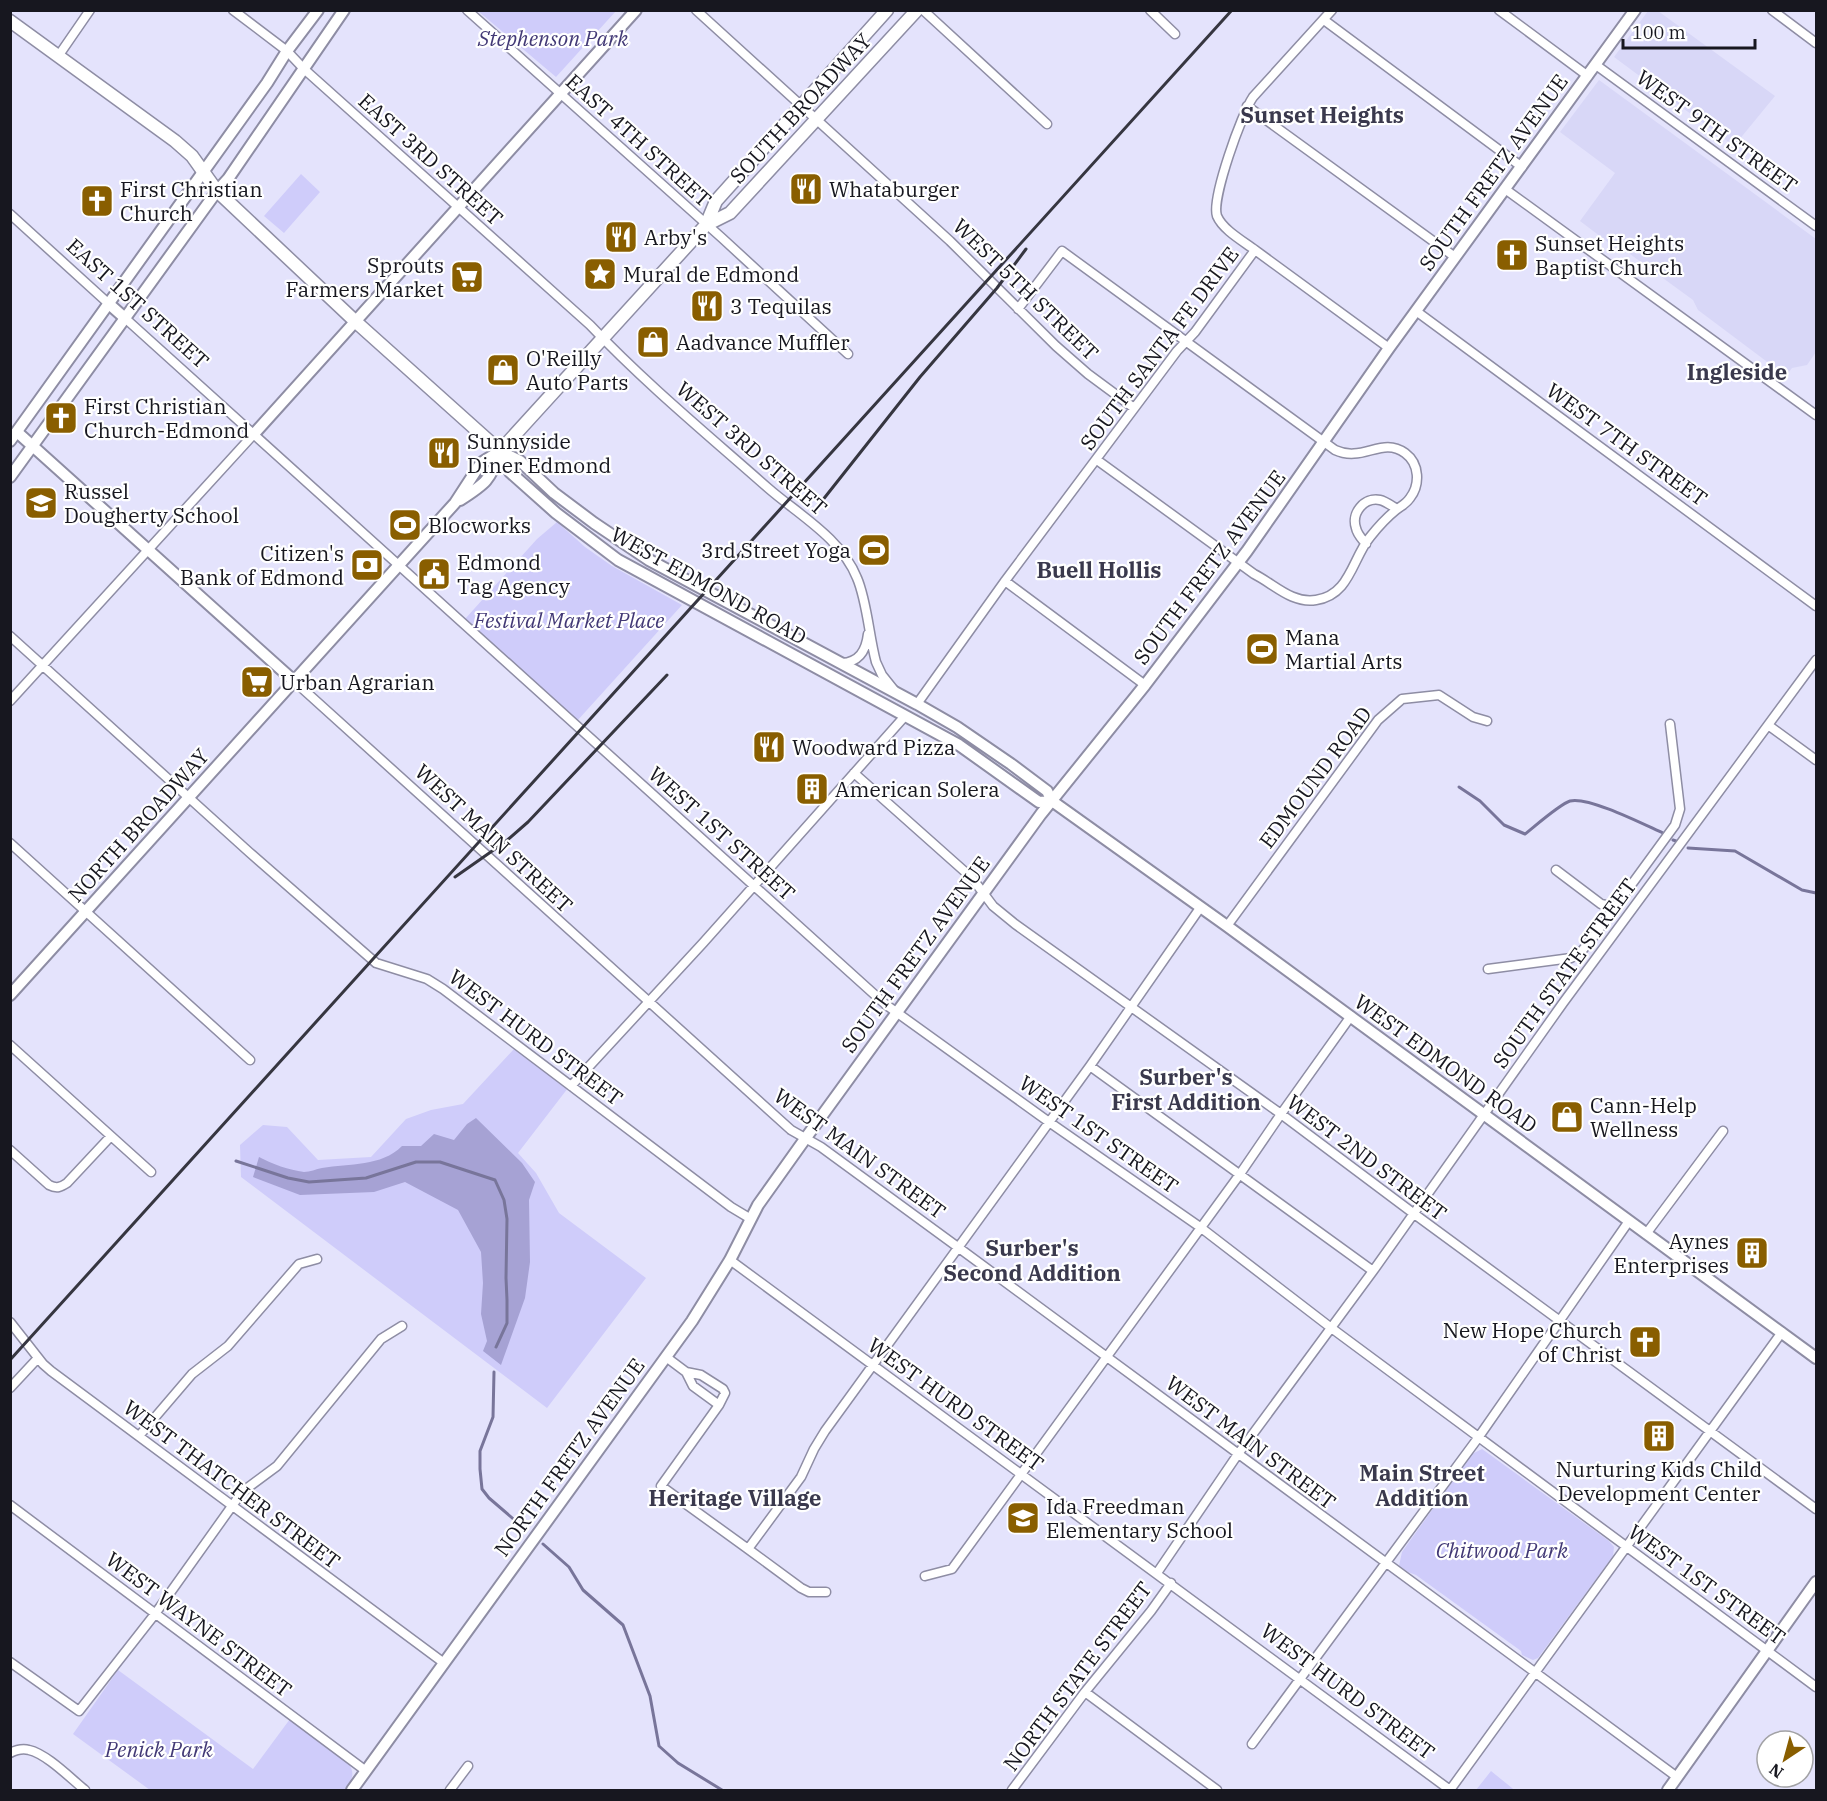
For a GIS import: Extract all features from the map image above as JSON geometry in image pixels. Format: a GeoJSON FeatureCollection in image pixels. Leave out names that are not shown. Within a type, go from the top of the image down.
{"type":"FeatureCollection","features":[{"type":"Feature","properties":{"kind":"main road"},"geometry":{"type":"LineString","coordinates":[[294,681],[33,446],[13,433],[110,304],[318,10]]}},
{"type":"Feature","properties":{"kind":"main road"},"geometry":{"type":"LineString","coordinates":[[10,477],[228,179],[344,10]]}},
{"type":"Feature","properties":{"kind":"main road"},"geometry":{"type":"LineString","coordinates":[[253,435],[636,10]]}},
{"type":"Feature","properties":{"kind":"main road","name":"SOUTH BROADWAY"},"geometry":{"type":"LineString","coordinates":[[294,681],[455,504],[481,463],[500,451],[706,225],[716,201],[887,10]]}},
{"type":"Feature","properties":{"kind":"main road","name":"SOUTH BROADWAY"},"geometry":{"type":"LineString","coordinates":[[706,225],[730,213],[917,10]]}},
{"type":"Feature","properties":{"kind":"main road","name":"SOUTH FRETZ AVENUE"},"geometry":{"type":"LineString","coordinates":[[805,1138],[1052,801],[1145,685],[1238,562],[1389,348],[1635,10]]}},
{"type":"Feature","properties":{"kind":"main road"},"geometry":{"type":"LineString","coordinates":[[10,21],[175,141],[192,156],[217,191],[356,322],[500,451]]}},
{"type":"Feature","properties":{"kind":"main road","name":"EAST 1ST STREET"},"geometry":{"type":"LineString","coordinates":[[110,304],[126,319]]}},
{"type":"Feature","properties":{"kind":"main road","name":"WEST EDMOND ROAD"},"geometry":{"type":"LineString","coordinates":[[500,451],[520,462],[594,523],[649,560],[917,704],[957,727],[1011,764],[1047,791],[1052,801],[1351,1016],[1816,1358]]}},
{"type":"Feature","properties":{"kind":"main road","name":"WEST EDMOND ROAD"},"geometry":{"type":"LineString","coordinates":[[500,451],[510,472],[556,513],[618,560],[959,745],[1039,802],[1052,801]]}},
{"type":"Feature","properties":{"kind":"main road","name":"NORTH BROADWAY"},"geometry":{"type":"LineString","coordinates":[[10,995],[294,681]]}},
{"type":"Feature","properties":{"kind":"main road","name":"NORTH FRETZ AVENUE"},"geometry":{"type":"LineString","coordinates":[[352,1791],[692,1321],[730,1260],[764,1197],[805,1138]]}},
{"type":"Feature","properties":{"kind":"main road"},"geometry":{"type":"LineString","coordinates":[[1668,1791],[1816,1582]]}},
{"type":"Feature","properties":{"kind":"street"},"geometry":{"type":"LineString","coordinates":[[59,55],[90,10]]}},
{"type":"Feature","properties":{"kind":"street","name":"EAST 3RD STREET"},"geometry":{"type":"LineString","coordinates":[[232,10],[287,51],[304,69],[602,338]]}},
{"type":"Feature","properties":{"kind":"street","name":"EAST 4TH STREET"},"geometry":{"type":"LineString","coordinates":[[467,10],[848,354]]}},
{"type":"Feature","properties":{"kind":"street","name":"WEST 5TH STREET"},"geometry":{"type":"LineString","coordinates":[[696,10],[950,241],[1088,374],[1134,408]]}},
{"type":"Feature","properties":{"kind":"street"},"geometry":{"type":"LineString","coordinates":[[923,10],[1047,124]]}},
{"type":"Feature","properties":{"kind":"street"},"geometry":{"type":"LineString","coordinates":[[1150,10],[1175,34]]}},
{"type":"Feature","properties":{"kind":"street","name":"SOUTH SANTA FE DRIVE"},"geometry":{"type":"LineString","coordinates":[[917,704],[1005,581],[1255,250],[1222,224],[1216,210],[1218,194],[1247,106],[1332,10]]}},
{"type":"Feature","properties":{"kind":"street"},"geometry":{"type":"LineString","coordinates":[[1499,10],[1588,76]]}},
{"type":"Feature","properties":{"kind":"street"},"geometry":{"type":"LineString","coordinates":[[1772,10],[1816,43]]}},
{"type":"Feature","properties":{"kind":"street"},"geometry":{"type":"LineString","coordinates":[[1324,20],[1522,167]]}},
{"type":"Feature","properties":{"kind":"street","name":"WEST 9TH STREET"},"geometry":{"type":"LineString","coordinates":[[1596,64],[1816,226]]}},
{"type":"Feature","properties":{"kind":"street"},"geometry":{"type":"LineString","coordinates":[[1247,106],[1455,257]]}},
{"type":"Feature","properties":{"kind":"street"},"geometry":{"type":"LineString","coordinates":[[1505,189],[1816,415]]}},
{"type":"Feature","properties":{"kind":"street","name":"EAST 1ST STREET"},"geometry":{"type":"LineString","coordinates":[[10,214],[110,304]]}},
{"type":"Feature","properties":{"kind":"street"},"geometry":{"type":"LineString","coordinates":[[1018,309],[1062,250],[1324,442],[1345,454],[1360,455],[1385,446],[1397,448],[1407,454],[1415,465],[1417,481],[1412,496],[1383,522],[1366,544],[1342,586],[1335,593],[1316,600],[1302,600],[1292,597],[1238,562],[1097,460]]}},
{"type":"Feature","properties":{"kind":"street"},"geometry":{"type":"LineString","coordinates":[[1255,250],[1389,348]]}},
{"type":"Feature","properties":{"kind":"street","name":"WEST 7TH STREET"},"geometry":{"type":"LineString","coordinates":[[1416,311],[1816,606]]}},
{"type":"Feature","properties":{"kind":"street","name":"EAST 1ST STREET"},"geometry":{"type":"LineString","coordinates":[[126,319],[399,566]]}},
{"type":"Feature","properties":{"kind":"street","name":"WEST 3RD STREET"},"geometry":{"type":"LineString","coordinates":[[602,338],[662,394],[833,542],[858,578],[876,662],[888,685],[900,695]]}},
{"type":"Feature","properties":{"kind":"street"},"geometry":{"type":"LineString","coordinates":[[10,701],[253,435]]}},
{"type":"Feature","properties":{"kind":"street"},"geometry":{"type":"LineString","coordinates":[[1366,544],[1355,526],[1359,507],[1371,500],[1380,500],[1397,509]]}},
{"type":"Feature","properties":{"kind":"street","name":"WEST 1ST STREET"},"geometry":{"type":"LineString","coordinates":[[399,566],[885,1004],[1200,1227],[1330,1328],[1816,1687]]}},
{"type":"Feature","properties":{"kind":"street"},"geometry":{"type":"LineString","coordinates":[[1005,581],[1145,685]]}},
{"type":"Feature","properties":{"kind":"street"},"geometry":{"type":"LineString","coordinates":[[841,663],[858,659],[867,643],[869,631]]}},
{"type":"Feature","properties":{"kind":"street","name":"WEST HURD STREET"},"geometry":{"type":"LineString","coordinates":[[10,636],[376,963],[427,980],[443,989],[731,1207],[751,1219]]}},
{"type":"Feature","properties":{"kind":"street","name":"SOUTH STATE STREET"},"geometry":{"type":"LineString","coordinates":[[1238,1454],[1373,1271],[1563,1003],[1816,660]]}},
{"type":"Feature","properties":{"kind":"street","name":"WEST MAIN STREET"},"geometry":{"type":"LineString","coordinates":[[294,681],[791,1130],[821,1148],[959,1248],[1677,1777]]}},
{"type":"Feature","properties":{"kind":"street","name":"EDMOUND ROAD"},"geometry":{"type":"LineString","coordinates":[[1227,926],[1378,720],[1402,699],[1439,695],[1473,717],[1487,721]]}},
{"type":"Feature","properties":{"kind":"street"},"geometry":{"type":"LineString","coordinates":[[571,1086],[905,716]]}},
{"type":"Feature","properties":{"kind":"street"},"geometry":{"type":"LineString","coordinates":[[1488,969],[1571,958],[1580,953],[1591,940],[1675,825],[1680,809],[1670,724]]}},
{"type":"Feature","properties":{"kind":"street"},"geometry":{"type":"LineString","coordinates":[[1768,725],[1816,760]]}},
{"type":"Feature","properties":{"kind":"street","name":"WEST 2ND STREET"},"geometry":{"type":"LineString","coordinates":[[854,773],[972,878],[993,906],[1015,924],[1281,1114],[1816,1509]]}},
{"type":"Feature","properties":{"kind":"street"},"geometry":{"type":"LineString","coordinates":[[10,843],[250,1060]]}},
{"type":"Feature","properties":{"kind":"street"},"geometry":{"type":"LineString","coordinates":[[1649,861],[1662,868]]}},
{"type":"Feature","properties":{"kind":"street"},"geometry":{"type":"LineString","coordinates":[[1556,870],[1601,904],[1615,907]]}},
{"type":"Feature","properties":{"kind":"street"},"geometry":{"type":"LineString","coordinates":[[748,1549],[801,1477],[825,1431],[1090,1066],[1200,908]]}},
{"type":"Feature","properties":{"kind":"street"},"geometry":{"type":"LineString","coordinates":[[926,1576],[952,1569],[1240,1174],[1351,1016]]}},
{"type":"Feature","properties":{"kind":"street"},"geometry":{"type":"LineString","coordinates":[[10,1045],[151,1172]]}},
{"type":"Feature","properties":{"kind":"street"},"geometry":{"type":"LineString","coordinates":[[1090,1066],[1373,1271]]}},
{"type":"Feature","properties":{"kind":"street"},"geometry":{"type":"LineString","coordinates":[[1646,1233],[1723,1131]]}},
{"type":"Feature","properties":{"kind":"street"},"geometry":{"type":"LineString","coordinates":[[10,1150],[55,1188],[61,1187],[111,1136]]}},
{"type":"Feature","properties":{"kind":"street"},"geometry":{"type":"LineString","coordinates":[[1252,1744],[1478,1437],[1629,1221]]}},
{"type":"Feature","properties":{"kind":"street"},"geometry":{"type":"LineString","coordinates":[[139,1436],[192,1374],[228,1346],[299,1264],[317,1259]]}},
{"type":"Feature","properties":{"kind":"street","name":"WEST HURD STREET"},"geometry":{"type":"LineString","coordinates":[[730,1260],[1157,1572],[1450,1790]]}},
{"type":"Feature","properties":{"kind":"street","name":"WEST THATCHER STREET"},"geometry":{"type":"LineString","coordinates":[[10,1322],[51,1371],[444,1664]]}},
{"type":"Feature","properties":{"kind":"street"},"geometry":{"type":"LineString","coordinates":[[10,1662],[79,1711],[155,1614],[248,1486],[277,1466],[381,1339],[402,1326]]}},
{"type":"Feature","properties":{"kind":"street"},"geometry":{"type":"LineString","coordinates":[[1450,1790],[1782,1332]]}},
{"type":"Feature","properties":{"kind":"street"},"geometry":{"type":"LineString","coordinates":[[666,1357],[686,1372],[701,1375],[723,1389],[725,1397],[661,1486],[801,1588],[809,1592],[826,1592]]}},
{"type":"Feature","properties":{"kind":"street"},"geometry":{"type":"LineString","coordinates":[[10,1388],[38,1358]]}},
{"type":"Feature","properties":{"kind":"street"},"geometry":{"type":"LineString","coordinates":[[686,1372],[693,1386],[719,1405]]}},
{"type":"Feature","properties":{"kind":"street","name":"NORTH STATE STREET"},"geometry":{"type":"LineString","coordinates":[[1157,1572],[1238,1454]]}},
{"type":"Feature","properties":{"kind":"street","name":"WEST WAYNE STREET"},"geometry":{"type":"LineString","coordinates":[[10,1505],[366,1771]]}},
{"type":"Feature","properties":{"kind":"street","name":"NORTH STATE STREET"},"geometry":{"type":"LineString","coordinates":[[1012,1791],[1085,1692],[1171,1583]]}},
{"type":"Feature","properties":{"kind":"street"},"geometry":{"type":"LineString","coordinates":[[1085,1692],[1217,1791]]}},
{"type":"Feature","properties":{"kind":"street"},"geometry":{"type":"LineString","coordinates":[[10,1754],[20,1749],[30,1750],[43,1757],[85,1791]]}},
{"type":"Feature","properties":{"kind":"street"},"geometry":{"type":"LineString","coordinates":[[450,1791],[468,1766]]}},
{"type":"Feature","properties":{"kind":"shaded area"},"geometry":{"type":"Polygon","coordinates":[[[1648,11],[1658,11],[1775,96],[1734,146],[1614,57],[1648,11]]]}},
{"type":"Feature","properties":{"kind":"shaded area"},"geometry":{"type":"Polygon","coordinates":[[[1599,80],[1816,239],[1816,352],[1807,365],[1792,368],[1786,376],[1698,310],[1693,300],[1619,246],[1609,243],[1580,221],[1615,173],[1560,132],[1599,80]]]}},
{"type":"Feature","properties":{"kind":"shaded area"},"geometry":{"type":"Polygon","coordinates":[[[476,1118],[522,1163],[535,1182],[529,1200],[530,1262],[525,1298],[501,1365],[483,1351],[487,1341],[481,1314],[483,1283],[481,1252],[458,1210],[405,1182],[374,1192],[300,1195],[253,1177],[259,1157],[292,1170],[304,1172],[365,1163],[385,1158],[402,1146],[421,1146],[434,1134],[454,1140],[467,1124],[476,1118]]]}},
{"type":"Feature","properties":{"kind":"green space","name":"Stephenson Park"},"geometry":{"type":"Polygon","coordinates":[[[478,11],[616,11],[556,77],[478,11]]]}},
{"type":"Feature","properties":{"kind":"green space"},"geometry":{"type":"Polygon","coordinates":[[[301,174],[320,192],[284,233],[264,216],[301,174]]]}},
{"type":"Feature","properties":{"kind":"green space","name":"Festival Market Place"},"geometry":{"type":"Polygon","coordinates":[[[557,522],[585,547],[612,566],[682,605],[577,721],[465,619],[537,539],[557,522]]]}},
{"type":"Feature","properties":{"kind":"green space"},"geometry":{"type":"Polygon","coordinates":[[[514,1049],[568,1088],[518,1153],[536,1173],[559,1213],[646,1278],[547,1408],[241,1177],[240,1145],[263,1125],[287,1127],[318,1160],[371,1157],[406,1119],[431,1110],[463,1104],[514,1049]]]}},
{"type":"Feature","properties":{"kind":"green space","name":"Chitwood Park"},"geometry":{"type":"Polygon","coordinates":[[[1482,1449],[1609,1541],[1614,1547],[1613,1556],[1538,1658],[1533,1660],[1522,1655],[1521,1651],[1416,1575],[1399,1566],[1402,1552],[1472,1454],[1482,1449]]]}},
{"type":"Feature","properties":{"kind":"green space","name":"Penick Park"},"geometry":{"type":"Polygon","coordinates":[[[118,1670],[253,1769],[290,1719],[349,1764],[352,1771],[351,1781],[344,1790],[150,1790],[73,1734],[118,1670]]]}},
{"type":"Feature","properties":{"kind":"green space"},"geometry":{"type":"Polygon","coordinates":[[[1491,1771],[1512,1788],[1514,1790],[1476,1790],[1491,1771]]]}},
{"type":"Feature","properties":{"kind":"waterway"},"geometry":{"type":"LineString","coordinates":[[1459,787],[1480,801],[1504,825],[1525,834],[1560,806],[1570,801],[1590,803],[1663,833]]}},
{"type":"Feature","properties":{"kind":"waterway"},"geometry":{"type":"LineString","coordinates":[[1688,848],[1735,851],[1802,890],[1816,893]]}},
{"type":"Feature","properties":{"kind":"waterway"},"geometry":{"type":"LineString","coordinates":[[236,1161],[288,1178],[309,1182],[366,1178],[416,1162],[440,1162],[495,1180],[504,1200],[507,1219],[507,1323],[496,1347]]}},
{"type":"Feature","properties":{"kind":"waterway"},"geometry":{"type":"LineString","coordinates":[[494,1372],[493,1417],[480,1451],[482,1489],[489,1498],[525,1529]]}},
{"type":"Feature","properties":{"kind":"waterway"},"geometry":{"type":"LineString","coordinates":[[543,1544],[569,1567],[583,1590],[623,1625],[650,1696],[659,1746],[678,1763],[722,1790]]}},
{"type":"Feature","properties":{"kind":"railway"},"geometry":{"type":"LineString","coordinates":[[10,1360],[1232,10]]}},
{"type":"Feature","properties":{"kind":"railway"},"geometry":{"type":"LineString","coordinates":[[818,506],[920,377],[997,288],[1026,249]]}},
{"type":"Feature","properties":{"kind":"railway"},"geometry":{"type":"LineString","coordinates":[[455,877],[505,842],[528,822],[667,675]]}},
{"type":"Feature","properties":{"kind":"place","name":"Whataburger"},"geometry":{"type":"Point","coordinates":[806,189]}},
{"type":"Feature","properties":{"kind":"place","name":"First Christian Church"},"geometry":{"type":"Point","coordinates":[97,201]}},
{"type":"Feature","properties":{"kind":"place","name":"Arby's"},"geometry":{"type":"Point","coordinates":[621,237]}},
{"type":"Feature","properties":{"kind":"place","name":"Sunset Heights Baptist Church"},"geometry":{"type":"Point","coordinates":[1512,255]}},
{"type":"Feature","properties":{"kind":"place","name":"Mural de Edmond"},"geometry":{"type":"Point","coordinates":[600,274]}},
{"type":"Feature","properties":{"kind":"place","name":"Sprouts Farmers Market"},"geometry":{"type":"Point","coordinates":[467,277]}},
{"type":"Feature","properties":{"kind":"place","name":"3 Tequilas"},"geometry":{"type":"Point","coordinates":[707,306]}},
{"type":"Feature","properties":{"kind":"place","name":"Aadvance Muffler"},"geometry":{"type":"Point","coordinates":[653,342]}},
{"type":"Feature","properties":{"kind":"place","name":"O'Reilly Auto Parts"},"geometry":{"type":"Point","coordinates":[503,370]}},
{"type":"Feature","properties":{"kind":"place","name":"First Christian Church-Edmond"},"geometry":{"type":"Point","coordinates":[61,418]}},
{"type":"Feature","properties":{"kind":"place","name":"Sunnyside Diner Edmond"},"geometry":{"type":"Point","coordinates":[444,453]}},
{"type":"Feature","properties":{"kind":"place","name":"Russel Dougherty School"},"geometry":{"type":"Point","coordinates":[41,503]}},
{"type":"Feature","properties":{"kind":"place","name":"Blocworks"},"geometry":{"type":"Point","coordinates":[405,525]}},
{"type":"Feature","properties":{"kind":"place","name":"3rd Street Yoga"},"geometry":{"type":"Point","coordinates":[874,550]}},
{"type":"Feature","properties":{"kind":"place","name":"Citizen's Bank of Edmond"},"geometry":{"type":"Point","coordinates":[367,565]}},
{"type":"Feature","properties":{"kind":"place","name":"Edmond Tag Agency"},"geometry":{"type":"Point","coordinates":[434,574]}},
{"type":"Feature","properties":{"kind":"place","name":"Mana Martial Arts"},"geometry":{"type":"Point","coordinates":[1262,649]}},
{"type":"Feature","properties":{"kind":"place","name":"Urban Agrarian"},"geometry":{"type":"Point","coordinates":[257,682]}},
{"type":"Feature","properties":{"kind":"place","name":"Woodward Pizza"},"geometry":{"type":"Point","coordinates":[769,747]}},
{"type":"Feature","properties":{"kind":"place","name":"American Solera"},"geometry":{"type":"Point","coordinates":[812,789]}},
{"type":"Feature","properties":{"kind":"place","name":"Cann-Help Wellness"},"geometry":{"type":"Point","coordinates":[1567,1117]}},
{"type":"Feature","properties":{"kind":"place","name":"Aynes Enterprises"},"geometry":{"type":"Point","coordinates":[1752,1253]}},
{"type":"Feature","properties":{"kind":"place","name":"New Hope Church of Christ"},"geometry":{"type":"Point","coordinates":[1645,1342]}},
{"type":"Feature","properties":{"kind":"place","name":"Nurturing Kids Child Development Center"},"geometry":{"type":"Point","coordinates":[1659,1436]}},
{"type":"Feature","properties":{"kind":"place","name":"Ida Freedman Elementary School"},"geometry":{"type":"Point","coordinates":[1023,1518]}},
{"type":"Feature","properties":{"kind":"district","name":"Sunset Heights"},"geometry":{"type":"Point","coordinates":[1322,114]}},
{"type":"Feature","properties":{"kind":"district","name":"Ingleside"},"geometry":{"type":"Point","coordinates":[1737,371]}},
{"type":"Feature","properties":{"kind":"district","name":"Buell Hollis"},"geometry":{"type":"Point","coordinates":[1099,569]}},
{"type":"Feature","properties":{"kind":"district","name":"Surber's First Addition"},"geometry":{"type":"Point","coordinates":[1186,1088]}},
{"type":"Feature","properties":{"kind":"district","name":"Surber's Second Addition"},"geometry":{"type":"Point","coordinates":[1032,1260]}},
{"type":"Feature","properties":{"kind":"district","name":"Main Street Addition"},"geometry":{"type":"Point","coordinates":[1422,1484]}},
{"type":"Feature","properties":{"kind":"district","name":"Heritage Village"},"geometry":{"type":"Point","coordinates":[735,1497]}}]}
